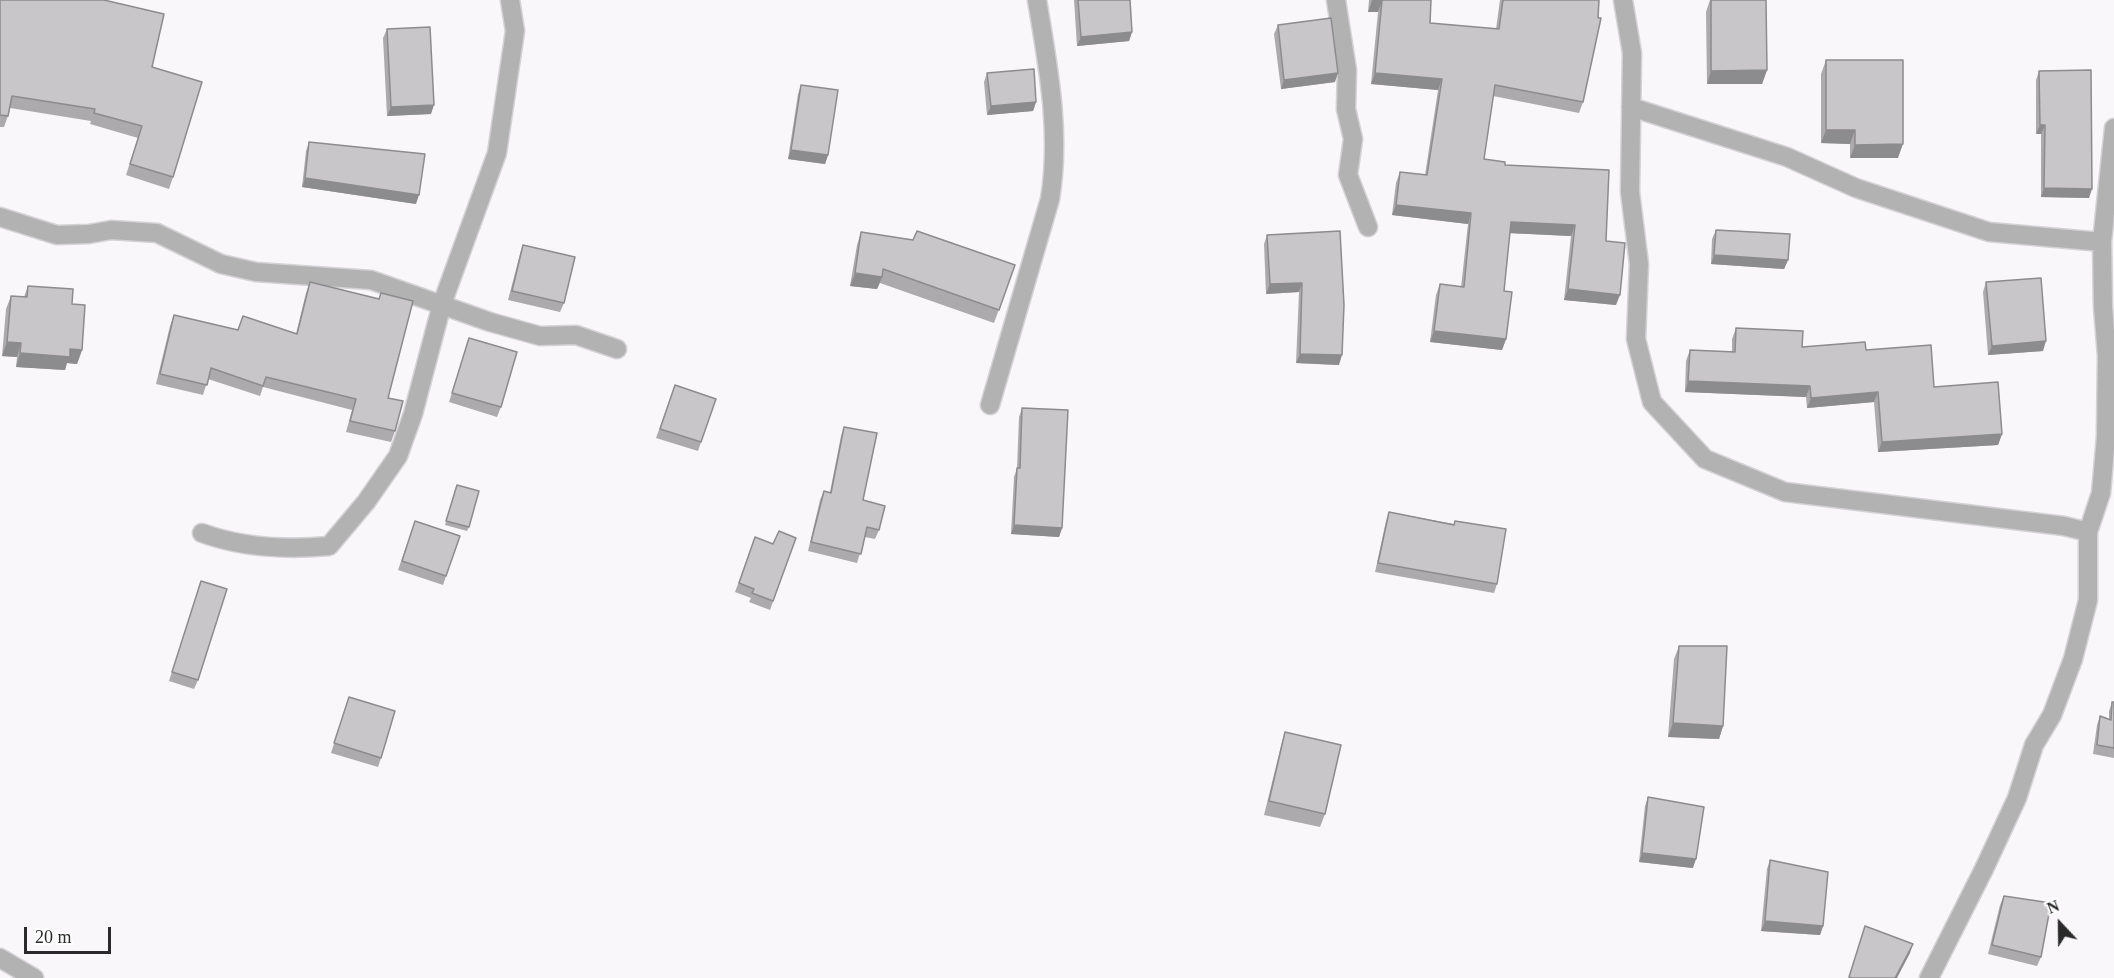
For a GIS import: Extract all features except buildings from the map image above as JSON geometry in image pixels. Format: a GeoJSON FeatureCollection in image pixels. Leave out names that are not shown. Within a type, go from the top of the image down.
{"type":"FeatureCollection","features":[{"type":"Feature","properties":{"kind":"street"},"geometry":{"type":"LineString","coordinates":[[202,533],[223,541],[284,550],[328,546],[366,502],[398,456],[442,304],[497,153],[514,31],[510,0]]}},
{"type":"Feature","properties":{"kind":"street"},"geometry":{"type":"LineString","coordinates":[[990,405],[1050,199],[1055,170],[1051,83],[1037,0]]}},
{"type":"Feature","properties":{"kind":"street"},"geometry":{"type":"LineString","coordinates":[[1336,0],[1347,70],[1346,109],[1353,139],[1348,175],[1368,227]]}},
{"type":"Feature","properties":{"kind":"street"},"geometry":{"type":"LineString","coordinates":[[1623,0],[1632,53],[1630,192],[1639,264],[1636,339],[1652,402],[1705,459],[1785,492],[2064,526],[2088,532]]}},
{"type":"Feature","properties":{"kind":"street"},"geometry":{"type":"LineString","coordinates":[[1631,107],[1787,157],[1856,188],[1989,232],[2102,242]]}},
{"type":"Feature","properties":{"kind":"street"},"geometry":{"type":"LineString","coordinates":[[1929,978],[2017,798],[2034,744],[2052,715],[2073,659],[2088,600],[2088,532],[2101,493],[2106,437],[2107,356],[2103,307],[2102,242],[2114,128]]}},
{"type":"Feature","properties":{"kind":"street"},"geometry":{"type":"LineString","coordinates":[[0,217],[57,236],[111,230],[157,233],[221,264],[256,272],[371,280],[540,336],[576,335],[617,349]]}},
{"type":"Feature","properties":{"kind":"street"},"geometry":{"type":"LineString","coordinates":[[0,958],[34,978]]}}]}
